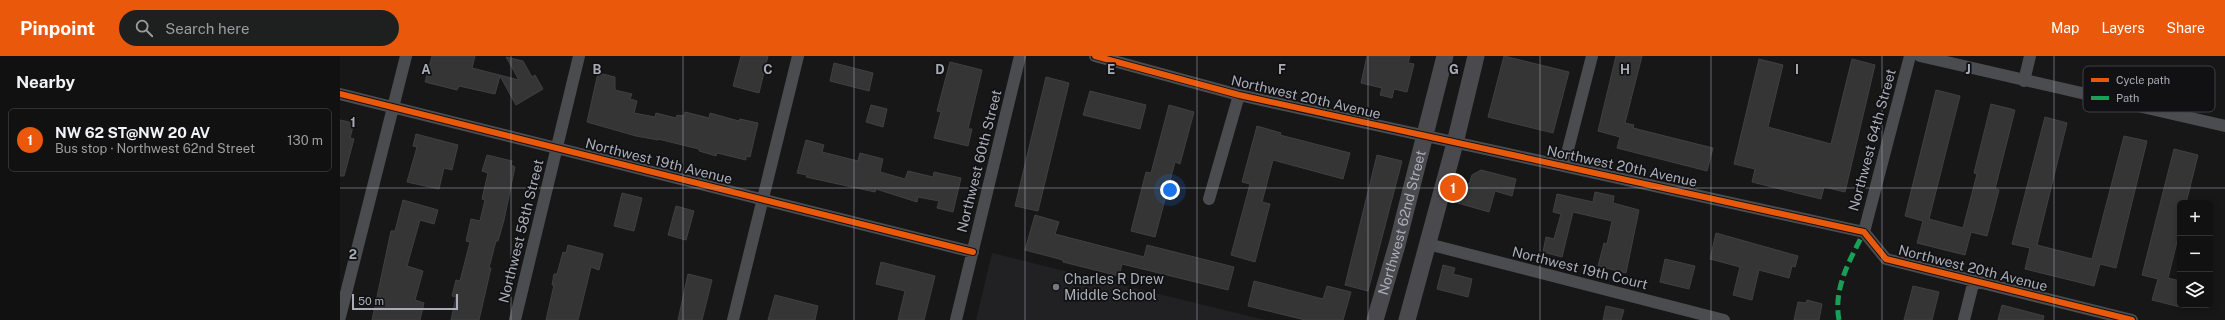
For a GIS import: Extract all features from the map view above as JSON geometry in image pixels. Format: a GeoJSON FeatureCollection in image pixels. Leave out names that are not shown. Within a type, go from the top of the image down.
{"type":"FeatureCollection","features":[{"type":"Feature","properties":{"kind":"main road","name":"Northwest 62nd Street"},"geometry":{"type":"LineString","coordinates":[[1375,320],[1397,245],[1445,56]]}},
{"type":"Feature","properties":{"kind":"main road"},"geometry":{"type":"LineString","coordinates":[[1406,320],[1455,143],[1476,56]]}},
{"type":"Feature","properties":{"kind":"street"},"geometry":{"type":"LineString","coordinates":[[340,316],[406,56]]}},
{"type":"Feature","properties":{"kind":"street","name":"Northwest 58th Street"},"geometry":{"type":"LineString","coordinates":[[514,320],[579,56]]}},
{"type":"Feature","properties":{"kind":"street"},"geometry":{"type":"LineString","coordinates":[[733,320],[798,56]]}},
{"type":"Feature","properties":{"kind":"street","name":"Northwest 60th Street"},"geometry":{"type":"LineString","coordinates":[[956,320],[1020,56]]}},
{"type":"Feature","properties":{"kind":"street","name":"Northwest 20th Avenue"},"geometry":{"type":"LineString","coordinates":[[1095,56],[1239,95],[1455,143],[1564,165],[1864,232],[1886,259],[2132,320]]}},
{"type":"Feature","properties":{"kind":"street"},"geometry":{"type":"LineString","coordinates":[[1564,165],[1592,56]]}},
{"type":"Feature","properties":{"kind":"street","name":"Northwest 64th Street"},"geometry":{"type":"LineString","coordinates":[[1864,232],[1910,56]]}},
{"type":"Feature","properties":{"kind":"street"},"geometry":{"type":"LineString","coordinates":[[1920,56],[2083,94]]}},
{"type":"Feature","properties":{"kind":"street"},"geometry":{"type":"LineString","coordinates":[[2024,81],[2030,56]]}},
{"type":"Feature","properties":{"kind":"street","name":"Northwest 19th Avenue"},"geometry":{"type":"LineString","coordinates":[[340,94],[762,198],[973,252]]}},
{"type":"Feature","properties":{"kind":"street"},"geometry":{"type":"LineString","coordinates":[[1209,199],[1239,95]]}},
{"type":"Feature","properties":{"kind":"street"},"geometry":{"type":"LineString","coordinates":[[2162,112],[2225,126]]}},
{"type":"Feature","properties":{"kind":"street","name":"Northwest 19th Court"},"geometry":{"type":"LineString","coordinates":[[1428,244],[1724,320]]}},
{"type":"Feature","properties":{"kind":"street"},"geometry":{"type":"LineString","coordinates":[[1964,320],[1974,280]]}},
{"type":"Feature","properties":{"kind":"shaded area","name":"Charles R Drew Middle School"},"geometry":{"type":"Polygon","coordinates":[[[992,253],[1265,320],[976,320],[992,253]]]}},
{"type":"Feature","properties":{"kind":"building"},"geometry":{"type":"Polygon","coordinates":[[[432,56],[475,56],[472,68],[519,80],[506,57],[523,61],[532,77],[535,75],[543,89],[516,105],[500,76],[495,94],[459,86],[457,90],[425,82],[432,56]]]}},
{"type":"Feature","properties":{"kind":"building"},"geometry":{"type":"Polygon","coordinates":[[[741,56],[768,56],[759,93],[733,86],[741,56]]]}},
{"type":"Feature","properties":{"kind":"building"},"geometry":{"type":"Polygon","coordinates":[[[1367,56],[1410,56],[1408,63],[1414,64],[1407,92],[1394,89],[1392,98],[1380,95],[1382,88],[1361,83],[1367,56]]]}},
{"type":"Feature","properties":{"kind":"building"},"geometry":{"type":"Polygon","coordinates":[[[1504,56],[1569,72],[1553,133],[1488,117],[1504,56]]]}},
{"type":"Feature","properties":{"kind":"building"},"geometry":{"type":"Polygon","coordinates":[[[1616,56],[1642,56],[1625,123],[1634,125],[1633,128],[1713,148],[1707,171],[1617,148],[1620,137],[1598,131],[1616,56]]]}},
{"type":"Feature","properties":{"kind":"building"},"geometry":{"type":"Polygon","coordinates":[[[1759,59],[1783,65],[1768,127],[1831,144],[1852,59],[1875,65],[1845,192],[1824,187],[1821,199],[1752,182],[1755,169],[1734,164],[1759,59]]]}},
{"type":"Feature","properties":{"kind":"building"},"geometry":{"type":"Polygon","coordinates":[[[950,62],[982,70],[968,129],[972,129],[968,146],[934,138],[941,112],[937,111],[950,62]]]}},
{"type":"Feature","properties":{"kind":"building"},"geometry":{"type":"Polygon","coordinates":[[[834,63],[873,73],[869,91],[830,81],[834,63]]]}},
{"type":"Feature","properties":{"kind":"building"},"geometry":{"type":"Polygon","coordinates":[[[598,73],[615,77],[615,90],[632,94],[630,99],[637,101],[634,113],[655,117],[656,113],[676,118],[677,115],[684,116],[685,112],[709,118],[710,113],[739,121],[740,119],[758,123],[750,157],[746,156],[746,160],[717,153],[716,156],[699,151],[699,149],[658,139],[636,136],[587,122],[598,73]]]}},
{"type":"Feature","properties":{"kind":"building"},"geometry":{"type":"Polygon","coordinates":[[[1046,77],[1069,83],[1038,211],[1015,206],[1046,77]]]}},
{"type":"Feature","properties":{"kind":"building"},"geometry":{"type":"Polygon","coordinates":[[[1936,90],[1960,96],[1929,219],[1963,228],[1977,174],[1974,173],[1991,104],[2015,110],[1995,189],[1999,190],[1987,236],[1971,232],[1965,255],[1917,243],[1923,221],[1905,216],[1936,90]]]}},
{"type":"Feature","properties":{"kind":"building"},"geometry":{"type":"Polygon","coordinates":[[[1090,91],[1146,105],[1140,129],[1083,115],[1090,91]]]}},
{"type":"Feature","properties":{"kind":"building"},"geometry":{"type":"Polygon","coordinates":[[[871,105],[887,109],[883,127],[866,122],[871,105]]]}},
{"type":"Feature","properties":{"kind":"building"},"geometry":{"type":"Polygon","coordinates":[[[1169,105],[1194,112],[1180,164],[1175,162],[1155,237],[1131,231],[1146,172],[1151,173],[1169,105]]]}},
{"type":"Feature","properties":{"kind":"building"},"geometry":{"type":"Polygon","coordinates":[[[2045,117],[2067,123],[2037,245],[2092,259],[2124,136],[2147,141],[2116,268],[2100,264],[2094,286],[2025,269],[2030,248],[2012,244],[2045,117]]]}},
{"type":"Feature","properties":{"kind":"building"},"geometry":{"type":"Polygon","coordinates":[[[340,120],[354,123],[350,138],[354,139],[344,176],[340,176],[340,120]]]}},
{"type":"Feature","properties":{"kind":"building"},"geometry":{"type":"Polygon","coordinates":[[[1257,126],[1281,133],[1280,135],[1350,153],[1343,179],[1273,160],[1262,202],[1270,204],[1255,262],[1231,255],[1250,184],[1242,182],[1257,126]]]}},
{"type":"Feature","properties":{"kind":"building"},"geometry":{"type":"Polygon","coordinates":[[[416,134],[458,145],[452,170],[444,168],[439,189],[407,182],[417,147],[413,146],[416,134]]]}},
{"type":"Feature","properties":{"kind":"building"},"geometry":{"type":"Polygon","coordinates":[[[806,140],[824,145],[822,152],[858,161],[860,153],[883,159],[880,172],[905,179],[908,171],[933,177],[934,172],[961,178],[953,212],[937,208],[939,201],[918,197],[917,202],[876,189],[875,192],[806,177],[807,175],[797,173],[806,140]]]}},
{"type":"Feature","properties":{"kind":"building"},"geometry":{"type":"Polygon","coordinates":[[[2174,149],[2198,155],[2187,200],[2177,200],[2177,242],[2168,278],[2177,280],[2177,306],[2152,300],[2158,279],[2142,275],[2174,149]]]}},
{"type":"Feature","properties":{"kind":"building"},"geometry":{"type":"Polygon","coordinates":[[[487,155],[512,161],[511,165],[515,167],[504,220],[498,241],[496,241],[489,268],[491,268],[479,320],[451,320],[456,297],[452,296],[456,280],[460,281],[470,242],[466,241],[471,219],[480,221],[485,200],[482,199],[488,173],[482,171],[487,155]]]}},
{"type":"Feature","properties":{"kind":"building"},"geometry":{"type":"Polygon","coordinates":[[[1377,155],[1402,161],[1368,291],[1345,285],[1377,155]]]}},
{"type":"Feature","properties":{"kind":"building"},"geometry":{"type":"Polygon","coordinates":[[[1481,170],[1516,179],[1512,196],[1495,191],[1489,212],[1451,201],[1457,181],[1469,184],[1472,175],[1481,170]]]}},
{"type":"Feature","properties":{"kind":"building"},"geometry":{"type":"Polygon","coordinates":[[[1595,192],[1614,196],[1613,203],[1639,210],[1626,273],[1598,266],[1604,243],[1607,244],[1612,221],[1573,212],[1562,257],[1543,252],[1546,237],[1554,239],[1561,214],[1553,212],[1557,194],[1593,202],[1595,192]]]}},
{"type":"Feature","properties":{"kind":"building"},"geometry":{"type":"Polygon","coordinates":[[[622,193],[642,198],[634,231],[614,226],[622,193]]]}},
{"type":"Feature","properties":{"kind":"building"},"geometry":{"type":"Polygon","coordinates":[[[403,200],[438,210],[434,224],[420,220],[407,266],[423,271],[415,300],[424,303],[420,320],[372,320],[391,231],[395,231],[403,200]]]}},
{"type":"Feature","properties":{"kind":"building"},"geometry":{"type":"Polygon","coordinates":[[[676,206],[694,211],[686,240],[668,235],[676,206]]]}},
{"type":"Feature","properties":{"kind":"building"},"geometry":{"type":"Polygon","coordinates":[[[1035,215],[1059,222],[1055,234],[1144,257],[1147,245],[1234,267],[1228,290],[1122,264],[1119,276],[1063,262],[1063,260],[1025,250],[1035,215]]]}},
{"type":"Feature","properties":{"kind":"building"},"geometry":{"type":"Polygon","coordinates":[[[1716,233],[1798,256],[1795,267],[1792,266],[1789,278],[1759,270],[1752,300],[1733,295],[1740,267],[1710,259],[1716,233]]]}},
{"type":"Feature","properties":{"kind":"building"},"geometry":{"type":"Polygon","coordinates":[[[568,245],[603,254],[599,270],[591,267],[578,320],[546,320],[554,285],[552,285],[554,274],[557,274],[563,252],[566,253],[568,245]]]}},
{"type":"Feature","properties":{"kind":"building"},"geometry":{"type":"Polygon","coordinates":[[[1665,259],[1695,266],[1689,289],[1660,282],[1665,259]]]}},
{"type":"Feature","properties":{"kind":"building"},"geometry":{"type":"Polygon","coordinates":[[[881,262],[935,276],[924,320],[898,320],[905,291],[876,284],[881,262]]]}},
{"type":"Feature","properties":{"kind":"building"},"geometry":{"type":"Polygon","coordinates":[[[1443,265],[1455,268],[1453,274],[1472,279],[1468,297],[1437,289],[1443,265]]]}},
{"type":"Feature","properties":{"kind":"building"},"geometry":{"type":"Polygon","coordinates":[[[688,274],[712,280],[702,320],[678,320],[688,274]]]}},
{"type":"Feature","properties":{"kind":"building"},"geometry":{"type":"Polygon","coordinates":[[[1254,281],[1323,299],[1327,286],[1351,292],[1343,320],[1305,320],[1248,306],[1254,281]]]}},
{"type":"Feature","properties":{"kind":"building"},"geometry":{"type":"Polygon","coordinates":[[[1913,286],[1939,292],[1932,320],[1904,320],[1913,286]]]}},
{"type":"Feature","properties":{"kind":"building"},"geometry":{"type":"Polygon","coordinates":[[[775,295],[818,306],[815,320],[768,320],[775,295]]]}},
{"type":"Feature","properties":{"kind":"building"},"geometry":{"type":"Polygon","coordinates":[[[1807,300],[1822,304],[1819,320],[1794,320],[1798,302],[1806,303],[1807,300]]]}},
{"type":"Feature","properties":{"kind":"building"},"geometry":{"type":"Polygon","coordinates":[[[2002,305],[2044,316],[2043,320],[1998,320],[2002,305]]]}},
{"type":"Feature","properties":{"kind":"building"},"geometry":{"type":"Polygon","coordinates":[[[1606,306],[1624,310],[1621,320],[1603,320],[1606,306]]]}},
{"type":"Feature","properties":{"kind":"marked path"},"geometry":{"type":"LineString","coordinates":[[1839,320],[1838,297],[1844,274],[1864,232]]}},
{"type":"Feature","properties":{"kind":"cycle path"},"geometry":{"type":"LineString","coordinates":[[1095,56],[1239,95],[1864,232],[1886,259],[2132,320]]}},
{"type":"Feature","properties":{"kind":"cycle path"},"geometry":{"type":"LineString","coordinates":[[340,94],[973,252]]}},
{"type":"Feature","properties":{"kind":"place","name":"NW 62 ST@NW 20 AV"},"geometry":{"type":"Point","coordinates":[1453,188]}},
{"type":"Feature","properties":{"kind":"place","name":"Charles R Drew Middle School"},"geometry":{"type":"Point","coordinates":[1056,287]}}]}
